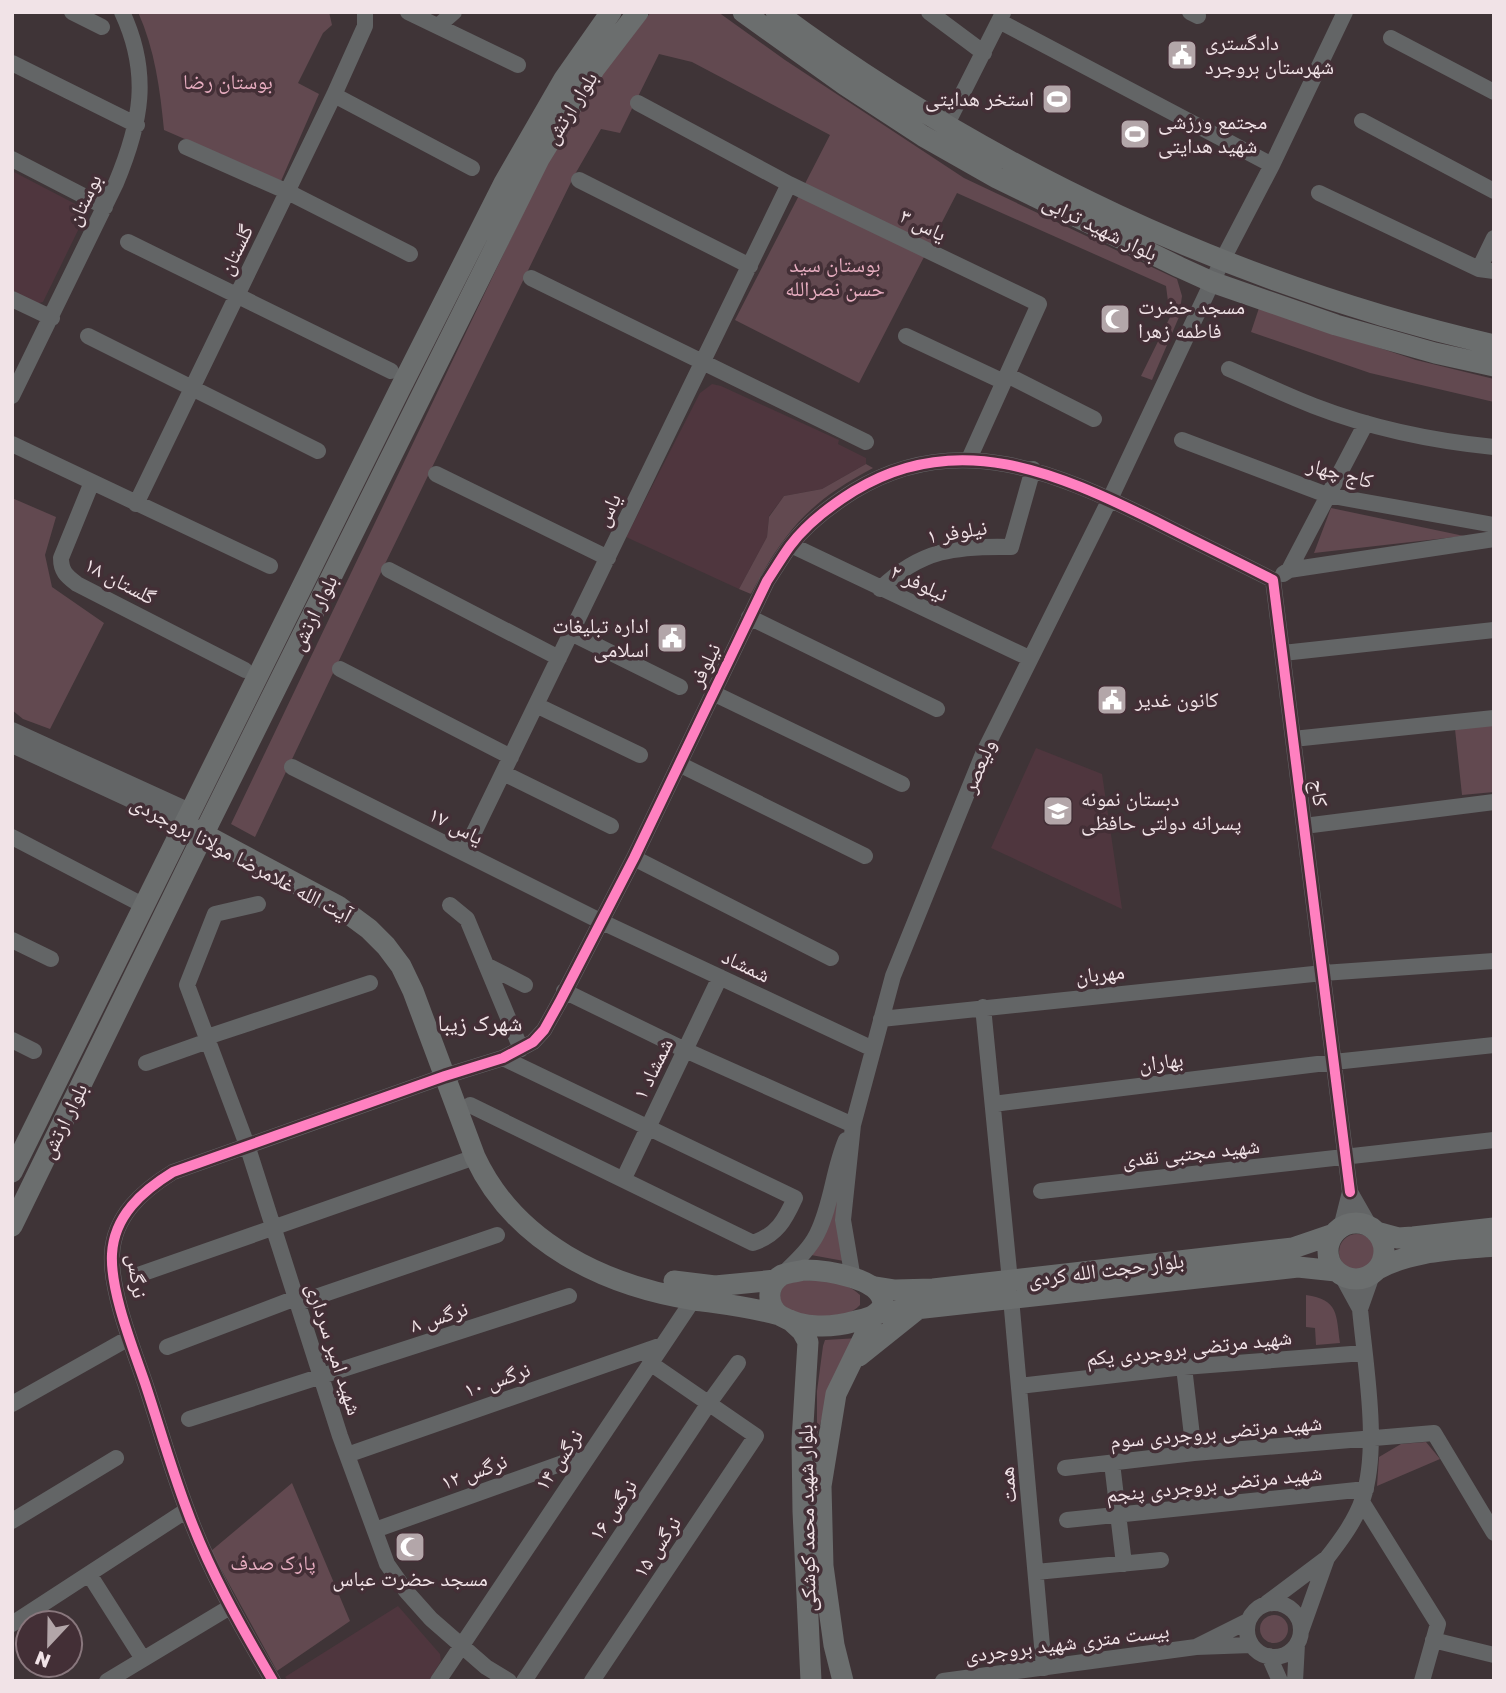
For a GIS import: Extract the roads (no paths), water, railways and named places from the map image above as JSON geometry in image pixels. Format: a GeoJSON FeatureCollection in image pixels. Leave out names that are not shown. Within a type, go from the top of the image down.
{"type":"FeatureCollection","features":[{"type":"Feature","properties":{"kind":"main road","name":"بلوار ارتش"},"geometry":{"type":"LineString","coordinates":[[12,1226],[198,823],[399,374],[527,140],[564,79],[611,12]]}},
{"type":"Feature","properties":{"kind":"main road","name":"بلوار ارتش"},"geometry":{"type":"LineString","coordinates":[[12,1172],[426,386],[539,159],[595,68],[638,12]]}},
{"type":"Feature","properties":{"kind":"main road","name":"بلوار شهید ترابی"},"geometry":{"type":"LineString","coordinates":[[743,12],[845,85],[997,178],[1212,282],[1336,325],[1435,353],[1494,366]]}},
{"type":"Feature","properties":{"kind":"main road","name":"بلوار شهید ترابی"},"geometry":{"type":"LineString","coordinates":[[776,12],[856,69],[946,126],[1031,172],[1222,261],[1342,304],[1494,345]]}},
{"type":"Feature","properties":{"kind":"main road"},"geometry":{"type":"LineString","coordinates":[[399,374],[426,386]]}},
{"type":"Feature","properties":{"kind":"main road","name":"آیت الله غلامرضا مولانا بروجردی"},"geometry":{"type":"LineString","coordinates":[[198,823],[338,906],[369,929],[401,966],[437,1035],[475,1157],[487,1181],[501,1200],[544,1242],[595,1271],[631,1284],[695,1293],[779,1278]]}},
{"type":"Feature","properties":{"kind":"main road","name":"آیت الله غلامرضا مولانا بروجردی"},"geometry":{"type":"LineString","coordinates":[[451,1074],[470,1105],[486,1149],[503,1180],[525,1206],[555,1232],[590,1254],[631,1270],[695,1293],[785,1317]]}},
{"type":"Feature","properties":{"kind":"main road"},"geometry":{"type":"LineString","coordinates":[[1494,1227],[1398,1238],[1354,1223],[1337,1231],[1330,1241],[1328,1257],[1339,1273],[1357,1280],[1392,1261],[1409,1256],[1494,1246]]}},
{"type":"Feature","properties":{"kind":"main road"},"geometry":{"type":"LineString","coordinates":[[1373,1229],[1384,1246],[1382,1262],[1375,1272]]}},
{"type":"Feature","properties":{"kind":"main road","name":"بلوار حجت الله کردی"},"geometry":{"type":"LineString","coordinates":[[876,1314],[1010,1290],[1293,1248],[1337,1231]]}},
{"type":"Feature","properties":{"kind":"main road","name":"بلوار حجت الله کردی"},"geometry":{"type":"LineString","coordinates":[[876,1287],[911,1290],[1010,1290],[1298,1268],[1339,1273]]}},
{"type":"Feature","properties":{"kind":"main road"},"geometry":{"type":"LineString","coordinates":[[811,1270],[826,1271],[853,1279],[876,1287],[884,1301],[876,1314],[846,1324],[824,1327],[785,1317],[770,1300],[771,1289],[779,1278],[811,1270]]}},
{"type":"Feature","properties":{"kind":"main road"},"geometry":{"type":"LineString","coordinates":[[855,1359],[919,1308]]}},
{"type":"Feature","properties":{"kind":"main road","name":"بلوار شهید محمد کوشکی"},"geometry":{"type":"LineString","coordinates":[[843,1681],[834,1645],[823,1566],[821,1486],[836,1394],[876,1314]]}},
{"type":"Feature","properties":{"kind":"main road","name":"بلوار شهید محمد کوشکی"},"geometry":{"type":"LineString","coordinates":[[785,1317],[802,1331],[808,1342],[802,1441],[803,1511],[813,1681]]}},
{"type":"Feature","properties":{"kind":"main road"},"geometry":{"type":"LineString","coordinates":[[813,1681],[826,1675],[843,1681]]}},
{"type":"Feature","properties":{"kind":"street"},"geometry":{"type":"LineString","coordinates":[[72,12],[102,27]]}},
{"type":"Feature","properties":{"kind":"street","name":"بوستان"},"geometry":{"type":"LineString","coordinates":[[12,396],[52,318],[131,149],[140,102],[139,62],[122,12]]}},
{"type":"Feature","properties":{"kind":"street","name":"گلستان"},"geometry":{"type":"LineString","coordinates":[[136,504],[334,96],[365,26],[365,12]]}},
{"type":"Feature","properties":{"kind":"street"},"geometry":{"type":"LineString","coordinates":[[408,12],[518,65]]}},
{"type":"Feature","properties":{"kind":"street"},"geometry":{"type":"LineString","coordinates":[[438,26],[454,12]]}},
{"type":"Feature","properties":{"kind":"street"},"geometry":{"type":"LineString","coordinates":[[929,12],[984,53]]}},
{"type":"Feature","properties":{"kind":"street","name":"ولیعصر"},"geometry":{"type":"LineString","coordinates":[[853,1279],[843,1220],[853,1125],[893,976],[983,754],[1110,499],[1222,261],[1272,165],[1345,12]]}},
{"type":"Feature","properties":{"kind":"street"},"geometry":{"type":"LineString","coordinates":[[946,126],[1001,17],[1272,165]]}},
{"type":"Feature","properties":{"kind":"street"},"geometry":{"type":"LineString","coordinates":[[1391,38],[1494,92]]}},
{"type":"Feature","properties":{"kind":"street"},"geometry":{"type":"LineString","coordinates":[[12,63],[137,125]]}},
{"type":"Feature","properties":{"kind":"street"},"geometry":{"type":"LineString","coordinates":[[334,96],[472,168]]}},
{"type":"Feature","properties":{"kind":"street","name":"یاس ۳"},"geometry":{"type":"LineString","coordinates":[[638,103],[789,184],[1039,304],[969,459]]}},
{"type":"Feature","properties":{"kind":"street"},"geometry":{"type":"LineString","coordinates":[[1362,121],[1494,191]]}},
{"type":"Feature","properties":{"kind":"street"},"geometry":{"type":"LineString","coordinates":[[186,147],[288,192],[410,254]]}},
{"type":"Feature","properties":{"kind":"street"},"geometry":{"type":"LineString","coordinates":[[12,159],[105,206]]}},
{"type":"Feature","properties":{"kind":"street"},"geometry":{"type":"LineString","coordinates":[[579,180],[750,266]]}},
{"type":"Feature","properties":{"kind":"street","name":"یاس"},"geometry":{"type":"LineString","coordinates":[[464,853],[789,184]]}},
{"type":"Feature","properties":{"kind":"street"},"geometry":{"type":"LineString","coordinates":[[1319,192],[1487,270],[1494,239]]}},
{"type":"Feature","properties":{"kind":"street"},"geometry":{"type":"LineString","coordinates":[[128,242],[399,374]]}},
{"type":"Feature","properties":{"kind":"street"},"geometry":{"type":"LineString","coordinates":[[531,278],[866,442]]}},
{"type":"Feature","properties":{"kind":"street"},"geometry":{"type":"LineString","coordinates":[[12,299],[52,318]]}},
{"type":"Feature","properties":{"kind":"street"},"geometry":{"type":"LineString","coordinates":[[88,336],[318,451]]}},
{"type":"Feature","properties":{"kind":"street"},"geometry":{"type":"LineString","coordinates":[[906,336],[1094,419]]}},
{"type":"Feature","properties":{"kind":"street"},"geometry":{"type":"LineString","coordinates":[[1229,369],[1315,406],[1366,423],[1445,442],[1494,447]]}},
{"type":"Feature","properties":{"kind":"street"},"geometry":{"type":"LineString","coordinates":[[1289,570],[1366,423]]}},
{"type":"Feature","properties":{"kind":"street","name":"کاج چهار"},"geometry":{"type":"LineString","coordinates":[[1182,440],[1327,495],[1494,525]]}},
{"type":"Feature","properties":{"kind":"street"},"geometry":{"type":"LineString","coordinates":[[12,444],[270,566]]}},
{"type":"Feature","properties":{"kind":"street","name":"نیلوفر"},"geometry":{"type":"LineString","coordinates":[[451,1074],[503,1058],[521,1049],[544,1030],[634,858],[767,581],[791,545],[828,507],[891,471],[933,461],[969,459],[1002,462],[1033,469],[1110,499]]}},
{"type":"Feature","properties":{"kind":"street","name":"نیلوفر ۱"},"geometry":{"type":"LineString","coordinates":[[880,589],[897,573],[917,560],[949,550],[1011,547],[1033,469]]}},
{"type":"Feature","properties":{"kind":"street"},"geometry":{"type":"LineString","coordinates":[[436,474],[608,558]]}},
{"type":"Feature","properties":{"kind":"street","name":"گلستان ۱۸"},"geometry":{"type":"LineString","coordinates":[[92,482],[61,558],[61,568],[65,574],[77,584],[245,670]]}},
{"type":"Feature","properties":{"kind":"street"},"geometry":{"type":"LineString","coordinates":[[1110,499],[1273,580],[1289,570],[1494,539]]}},
{"type":"Feature","properties":{"kind":"street","name":"نیلوفر ۲"},"geometry":{"type":"LineString","coordinates":[[791,545],[1029,658]]}},
{"type":"Feature","properties":{"kind":"street"},"geometry":{"type":"LineString","coordinates":[[388,570],[559,658]]}},
{"type":"Feature","properties":{"kind":"street","name":"کاج"},"geometry":{"type":"LineString","coordinates":[[1273,580],[1350,1192],[1337,1231]]}},
{"type":"Feature","properties":{"kind":"street"},"geometry":{"type":"LineString","coordinates":[[749,617],[937,709]]}},
{"type":"Feature","properties":{"kind":"street"},"geometry":{"type":"LineString","coordinates":[[1283,653],[1494,631]]}},
{"type":"Feature","properties":{"kind":"street"},"geometry":{"type":"LineString","coordinates":[[571,633],[680,687]]}},
{"type":"Feature","properties":{"kind":"street"},"geometry":{"type":"LineString","coordinates":[[340,669],[511,757]]}},
{"type":"Feature","properties":{"kind":"street"},"geometry":{"type":"LineString","coordinates":[[713,693],[902,784]]}},
{"type":"Feature","properties":{"kind":"street"},"geometry":{"type":"LineString","coordinates":[[536,705],[640,755]]}},
{"type":"Feature","properties":{"kind":"street"},"geometry":{"type":"LineString","coordinates":[[1293,739],[1494,718]]}},
{"type":"Feature","properties":{"kind":"street","name":"آیت الله غلامرضا مولانا بروجردی"},"geometry":{"type":"LineString","coordinates":[[12,730],[198,823]]}},
{"type":"Feature","properties":{"kind":"street","name":"آیت الله غلامرضا مولانا بروجردی"},"geometry":{"type":"LineString","coordinates":[[12,745],[198,823]]}},
{"type":"Feature","properties":{"kind":"street"},"geometry":{"type":"LineString","coordinates":[[679,764],[865,856]]}},
{"type":"Feature","properties":{"kind":"street","name":"یاس ۱۷"},"geometry":{"type":"LineString","coordinates":[[292,767],[600,921]]}},
{"type":"Feature","properties":{"kind":"street"},"geometry":{"type":"LineString","coordinates":[[503,773],[611,825]]}},
{"type":"Feature","properties":{"kind":"street"},"geometry":{"type":"LineString","coordinates":[[1304,826],[1494,802]]}},
{"type":"Feature","properties":{"kind":"street"},"geometry":{"type":"LineString","coordinates":[[12,837],[137,902]]}},
{"type":"Feature","properties":{"kind":"street"},"geometry":{"type":"LineString","coordinates":[[634,858],[831,958]]}},
{"type":"Feature","properties":{"kind":"street","name":"شهید امیر سرداری"},"geometry":{"type":"LineString","coordinates":[[258,904],[215,914],[187,985],[247,1145],[321,1378],[387,1564],[431,1619],[486,1667],[509,1681]]}},
{"type":"Feature","properties":{"kind":"street"},"geometry":{"type":"LineString","coordinates":[[450,905],[467,919],[521,1049]]}},
{"type":"Feature","properties":{"kind":"street","name":"شمشاد"},"geometry":{"type":"LineString","coordinates":[[600,921],[873,1049]]}},
{"type":"Feature","properties":{"kind":"street"},"geometry":{"type":"LineString","coordinates":[[12,940],[51,959]]}},
{"type":"Feature","properties":{"kind":"street","name":"مهربان"},"geometry":{"type":"LineString","coordinates":[[881,1019],[1323,973],[1494,961]]}},
{"type":"Feature","properties":{"kind":"street"},"geometry":{"type":"LineString","coordinates":[[486,965],[525,985]]}},
{"type":"Feature","properties":{"kind":"street","name":"شمشاد ۱"},"geometry":{"type":"LineString","coordinates":[[624,1178],[720,977]]}},
{"type":"Feature","properties":{"kind":"street"},"geometry":{"type":"LineString","coordinates":[[146,1063],[370,983]]}},
{"type":"Feature","properties":{"kind":"street"},"geometry":{"type":"LineString","coordinates":[[564,992],[685,1050],[853,1125],[836,1163],[826,1211],[816,1236],[805,1252],[779,1278]]}},
{"type":"Feature","properties":{"kind":"street","name":"همت"},"geometry":{"type":"LineString","coordinates":[[983,1007],[1044,1668]]}},
{"type":"Feature","properties":{"kind":"street"},"geometry":{"type":"LineString","coordinates":[[12,1040],[34,1051]]}},
{"type":"Feature","properties":{"kind":"street","name":"بهاران"},"geometry":{"type":"LineString","coordinates":[[993,1104],[1494,1045]]}},
{"type":"Feature","properties":{"kind":"street"},"geometry":{"type":"LineString","coordinates":[[470,1105],[753,1243],[763,1240],[780,1228],[795,1198],[503,1058]]}},
{"type":"Feature","properties":{"kind":"street","name":"نرگس"},"geometry":{"type":"LineString","coordinates":[[273,1681],[230,1607],[187,1510],[129,1338],[114,1283],[111,1255],[114,1241],[127,1211],[154,1184],[173,1172],[451,1074]]}},
{"type":"Feature","properties":{"kind":"street","name":"شهید مجتبی نقدی"},"geometry":{"type":"LineString","coordinates":[[1041,1191],[1494,1140]]}},
{"type":"Feature","properties":{"kind":"street"},"geometry":{"type":"LineString","coordinates":[[138,1275],[475,1157]]}},
{"type":"Feature","properties":{"kind":"street","name":"کاج"},"geometry":{"type":"LineString","coordinates":[[1350,1192],[1373,1229]]}},
{"type":"Feature","properties":{"kind":"street"},"geometry":{"type":"LineString","coordinates":[[167,1347],[297,1300],[497,1235]]}},
{"type":"Feature","properties":{"kind":"street"},"geometry":{"type":"LineString","coordinates":[[1360,1310],[1375,1272]]}},
{"type":"Feature","properties":{"kind":"street"},"geometry":{"type":"LineString","coordinates":[[1327,1558],[1252,1613],[1246,1629],[1256,1651],[1269,1657],[1285,1654],[1299,1637],[1327,1558],[1349,1527],[1364,1495],[1370,1438],[1360,1310],[1339,1273]]}},
{"type":"Feature","properties":{"kind":"street","name":"نرگس ۱۴"},"geometry":{"type":"LineString","coordinates":[[438,1681],[695,1293]]}},
{"type":"Feature","properties":{"kind":"street","name":"نرگس ۸"},"geometry":{"type":"LineString","coordinates":[[189,1419],[569,1296]]}},
{"type":"Feature","properties":{"kind":"street"},"geometry":{"type":"LineString","coordinates":[[12,1404],[129,1338]]}},
{"type":"Feature","properties":{"kind":"street","name":"نرگس ۱۰"},"geometry":{"type":"LineString","coordinates":[[347,1455],[662,1345]]}},
{"type":"Feature","properties":{"kind":"street","name":"شهید مرتضی بروجردی یکم"},"geometry":{"type":"LineString","coordinates":[[1019,1386],[1184,1367],[1364,1353]]}},
{"type":"Feature","properties":{"kind":"street"},"geometry":{"type":"LineString","coordinates":[[650,1363],[709,1403]]}},
{"type":"Feature","properties":{"kind":"street","name":"نرگس ۱۶"},"geometry":{"type":"LineString","coordinates":[[524,1681],[738,1363]]}},
{"type":"Feature","properties":{"kind":"street"},"geometry":{"type":"LineString","coordinates":[[1184,1367],[1194,1453]]}},
{"type":"Feature","properties":{"kind":"street","name":"نرگس ۱۵"},"geometry":{"type":"LineString","coordinates":[[592,1681],[756,1436],[709,1403]]}},
{"type":"Feature","properties":{"kind":"street","name":"شهید مرتضی بروجردی سوم"},"geometry":{"type":"LineString","coordinates":[[1065,1468],[1194,1453],[1434,1433],[1494,1533]]}},
{"type":"Feature","properties":{"kind":"street","name":"نرگس ۱۲"},"geometry":{"type":"LineString","coordinates":[[375,1530],[588,1454]]}},
{"type":"Feature","properties":{"kind":"street"},"geometry":{"type":"LineString","coordinates":[[12,1521],[116,1458]]}},
{"type":"Feature","properties":{"kind":"street"},"geometry":{"type":"LineString","coordinates":[[1112,1463],[1124,1564]]}},
{"type":"Feature","properties":{"kind":"street"},"geometry":{"type":"LineString","coordinates":[[1364,1495],[1438,1624],[1422,1681]]}},
{"type":"Feature","properties":{"kind":"street","name":"شهید مرتضی بروجردی پنجم"},"geometry":{"type":"LineString","coordinates":[[1067,1520],[1364,1495]]}},
{"type":"Feature","properties":{"kind":"street"},"geometry":{"type":"LineString","coordinates":[[12,1624],[187,1510]]}},
{"type":"Feature","properties":{"kind":"street"},"geometry":{"type":"LineString","coordinates":[[1036,1572],[1161,1560]]}},
{"type":"Feature","properties":{"kind":"street"},"geometry":{"type":"LineString","coordinates":[[89,1574],[143,1659]]}},
{"type":"Feature","properties":{"kind":"street"},"geometry":{"type":"LineString","coordinates":[[1267,1604],[1287,1606],[1297,1617],[1299,1637],[1294,1681]]}},
{"type":"Feature","properties":{"kind":"street"},"geometry":{"type":"LineString","coordinates":[[107,1681],[230,1607]]}},
{"type":"Feature","properties":{"kind":"street","name":"بیست متری شهید بروجردی"},"geometry":{"type":"LineString","coordinates":[[1196,1647],[1248,1621]]}},
{"type":"Feature","properties":{"kind":"street"},"geometry":{"type":"LineString","coordinates":[[1433,1640],[1494,1655]]}},
{"type":"Feature","properties":{"kind":"street","name":"بیست متری شهید بروجردی"},"geometry":{"type":"LineString","coordinates":[[943,1681],[1196,1647],[1251,1645]]}},
{"type":"Feature","properties":{"kind":"street"},"geometry":{"type":"LineString","coordinates":[[1269,1657],[1280,1681]]}},
{"type":"Feature","properties":{"kind":"place","name":"دادگستری شهرستان بروجرد"},"geometry":{"type":"Point","coordinates":[1182,55]}},
{"type":"Feature","properties":{"kind":"place","name":"استخر هدایتی"},"geometry":{"type":"Point","coordinates":[1057,99]}},
{"type":"Feature","properties":{"kind":"place","name":"مجتمع ورزشی شهید هدایتی"},"geometry":{"type":"Point","coordinates":[1135,134]}},
{"type":"Feature","properties":{"kind":"place","name":"مسجد حضرت فاطمه زهرا"},"geometry":{"type":"Point","coordinates":[1115,319]}},
{"type":"Feature","properties":{"kind":"place","name":"اداره تبلیغات اسلامی"},"geometry":{"type":"Point","coordinates":[672,638]}},
{"type":"Feature","properties":{"kind":"place","name":"کانون غدیر"},"geometry":{"type":"Point","coordinates":[1112,700]}},
{"type":"Feature","properties":{"kind":"place","name":"دبستان نمونه پسرانه دولتی حافظی"},"geometry":{"type":"Point","coordinates":[1058,811]}},
{"type":"Feature","properties":{"kind":"place","name":"مسجد حضرت عباس"},"geometry":{"type":"Point","coordinates":[410,1547]}},
{"type":"Feature","properties":{"kind":"district","name":"شهرک زیبا"},"geometry":{"type":"Point","coordinates":[480,1023]}},
{"type":"Feature","properties":{"kind":"park label","name":"بوستان رضا"},"geometry":{"type":"Point","coordinates":[228,82]}},
{"type":"Feature","properties":{"kind":"park label","name":"بوستان سید حسن نصرالله"},"geometry":{"type":"Point","coordinates":[835,277]}},
{"type":"Feature","properties":{"kind":"park label","name":"پارک صدف"},"geometry":{"type":"Point","coordinates":[273,1563]}}]}
